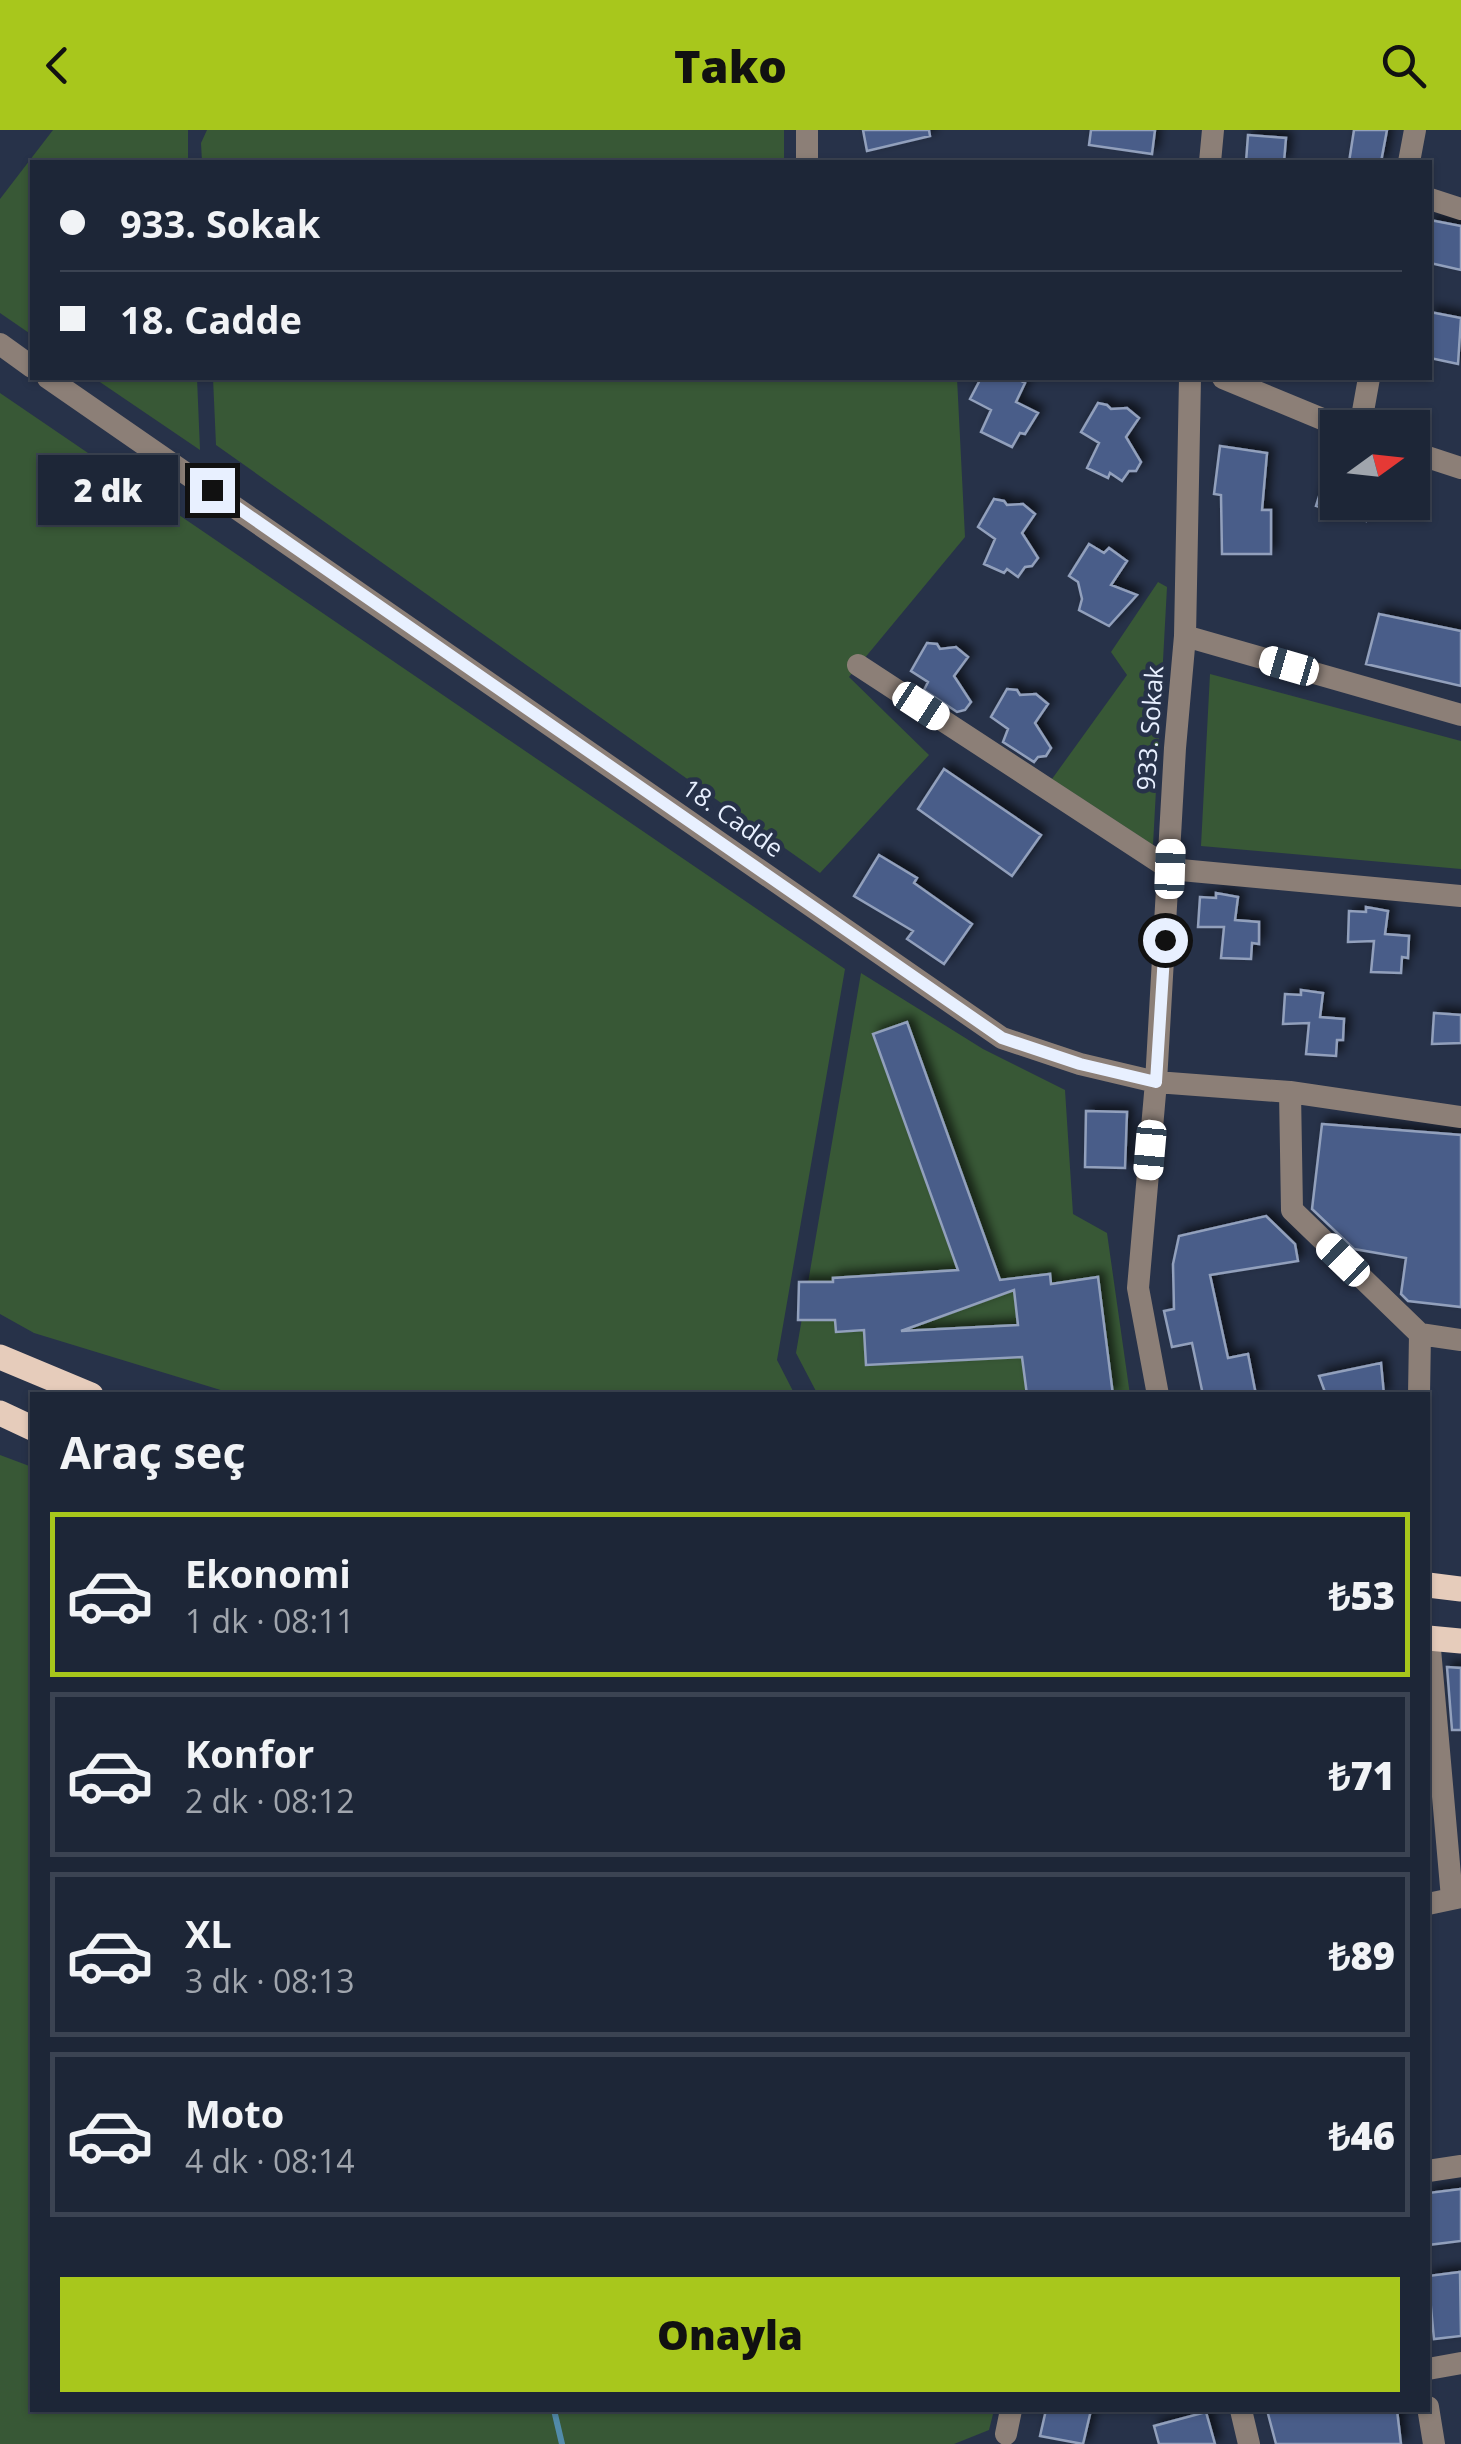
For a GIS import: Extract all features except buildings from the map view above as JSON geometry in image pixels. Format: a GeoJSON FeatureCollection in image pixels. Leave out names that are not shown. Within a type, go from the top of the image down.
{"type":"FeatureCollection","features":[{"type":"Feature","properties":{"kind":"main road"},"geometry":{"type":"LineString","coordinates":[[0,1357],[84,1392]]}},
{"type":"Feature","properties":{"kind":"main road"},"geometry":{"type":"LineString","coordinates":[[0,1412],[30,1427]]}},
{"type":"Feature","properties":{"kind":"main road"},"geometry":{"type":"LineString","coordinates":[[1430,1585],[1461,1589]]}},
{"type":"Feature","properties":{"kind":"main road"},"geometry":{"type":"LineString","coordinates":[[1430,1638],[1461,1641]]}},
{"type":"Feature","properties":{"kind":"street"},"geometry":{"type":"LineString","coordinates":[[807,160],[808,130]]}},
{"type":"Feature","properties":{"kind":"street"},"geometry":{"type":"LineString","coordinates":[[1210,160],[1214,130]]}},
{"type":"Feature","properties":{"kind":"street"},"geometry":{"type":"LineString","coordinates":[[1409,160],[1415,130]]}},
{"type":"Feature","properties":{"kind":"street"},"geometry":{"type":"LineString","coordinates":[[1432,200],[1461,209]]}},
{"type":"Feature","properties":{"kind":"street"},"geometry":{"type":"LineString","coordinates":[[0,344],[30,365]]}},
{"type":"Feature","properties":{"kind":"street","name":"18. Cadde"},"geometry":{"type":"LineString","coordinates":[[51,380],[1002,1038],[1080,1064],[1156,1082],[1290,1092],[1461,1117]]}},
{"type":"Feature","properties":{"kind":"street","name":"933. Sokak"},"geometry":{"type":"LineString","coordinates":[[1157,1392],[1138,1288],[1156,1082],[1185,636],[1190,380]]}},
{"type":"Feature","properties":{"kind":"street"},"geometry":{"type":"LineString","coordinates":[[1229,380],[1320,418]]}},
{"type":"Feature","properties":{"kind":"street"},"geometry":{"type":"LineString","coordinates":[[1363,410],[1369,380]]}},
{"type":"Feature","properties":{"kind":"street"},"geometry":{"type":"LineString","coordinates":[[1430,458],[1461,468]]}},
{"type":"Feature","properties":{"kind":"street"},"geometry":{"type":"LineString","coordinates":[[1185,636],[1461,715]]}},
{"type":"Feature","properties":{"kind":"street"},"geometry":{"type":"LineString","coordinates":[[858,665],[1170,869],[1461,896]]}},
{"type":"Feature","properties":{"kind":"street"},"geometry":{"type":"LineString","coordinates":[[1290,1092],[1292,1210],[1420,1334],[1461,1340]]}},
{"type":"Feature","properties":{"kind":"street"},"geometry":{"type":"LineString","coordinates":[[1419,1392],[1420,1334]]}},
{"type":"Feature","properties":{"kind":"street"},"geometry":{"type":"LineString","coordinates":[[1430,1657],[1456,1898],[1430,1904]]}},
{"type":"Feature","properties":{"kind":"street"},"geometry":{"type":"LineString","coordinates":[[1430,2170],[1461,2166]]}},
{"type":"Feature","properties":{"kind":"street"},"geometry":{"type":"LineString","coordinates":[[1430,2369],[1461,2364]]}},
{"type":"Feature","properties":{"kind":"street"},"geometry":{"type":"LineString","coordinates":[[984,2444],[1010,2439],[1011,2412]]}},
{"type":"Feature","properties":{"kind":"street"},"geometry":{"type":"LineString","coordinates":[[1241,2412],[1249,2444]]}},
{"type":"Feature","properties":{"kind":"street"},"geometry":{"type":"LineString","coordinates":[[1429,2412],[1434,2444]]}},
{"type":"Feature","properties":{"kind":"green space"},"geometry":{"type":"Polygon","coordinates":[[[53,130],[188,130],[188,160],[30,160],[30,334],[0,313],[0,199],[53,130]]]}},
{"type":"Feature","properties":{"kind":"green space"},"geometry":{"type":"Polygon","coordinates":[[[207,130],[784,130],[784,160],[202,160],[201,143],[207,130]]]}},
{"type":"Feature","properties":{"kind":"green space"},"geometry":{"type":"Polygon","coordinates":[[[97,380],[197,380],[200,450],[97,380]]]}},
{"type":"Feature","properties":{"kind":"green space"},"geometry":{"type":"Polygon","coordinates":[[[213,380],[957,380],[965,537],[849,677],[929,755],[820,873],[216,445],[213,380]]]}},
{"type":"Feature","properties":{"kind":"green space"},"geometry":{"type":"Polygon","coordinates":[[[0,393],[845,969],[777,1360],[793,1392],[227,1392],[34,1333],[0,1314],[0,393]]]}},
{"type":"Feature","properties":{"kind":"green space"},"geometry":{"type":"Polygon","coordinates":[[[1158,582],[1167,587],[1153,845],[1052,779],[1127,675],[1111,652],[1158,582]]]}},
{"type":"Feature","properties":{"kind":"green space"},"geometry":{"type":"Polygon","coordinates":[[[1210,674],[1461,741],[1461,869],[1201,846],[1210,674]]]}},
{"type":"Feature","properties":{"kind":"green space"},"geometry":{"type":"Polygon","coordinates":[[[861,973],[983,1049],[1065,1090],[1073,1214],[1107,1233],[1130,1392],[816,1392],[796,1353],[861,973]]]}},
{"type":"Feature","properties":{"kind":"green space"},"geometry":{"type":"Polygon","coordinates":[[[0,1455],[30,1466],[30,2412],[994,2412],[989,2430],[954,2444],[0,2444],[0,1455]]]}},
{"type":"Feature","properties":{"kind":"waterway"},"geometry":{"type":"LineString","coordinates":[[554,2412],[562,2444]]}},
{"type":"Feature","properties":{"kind":"route"},"geometry":{"type":"LineString","coordinates":[[212,490],[1002,1038],[1080,1064],[1156,1082],[1165,940]]}}]}
